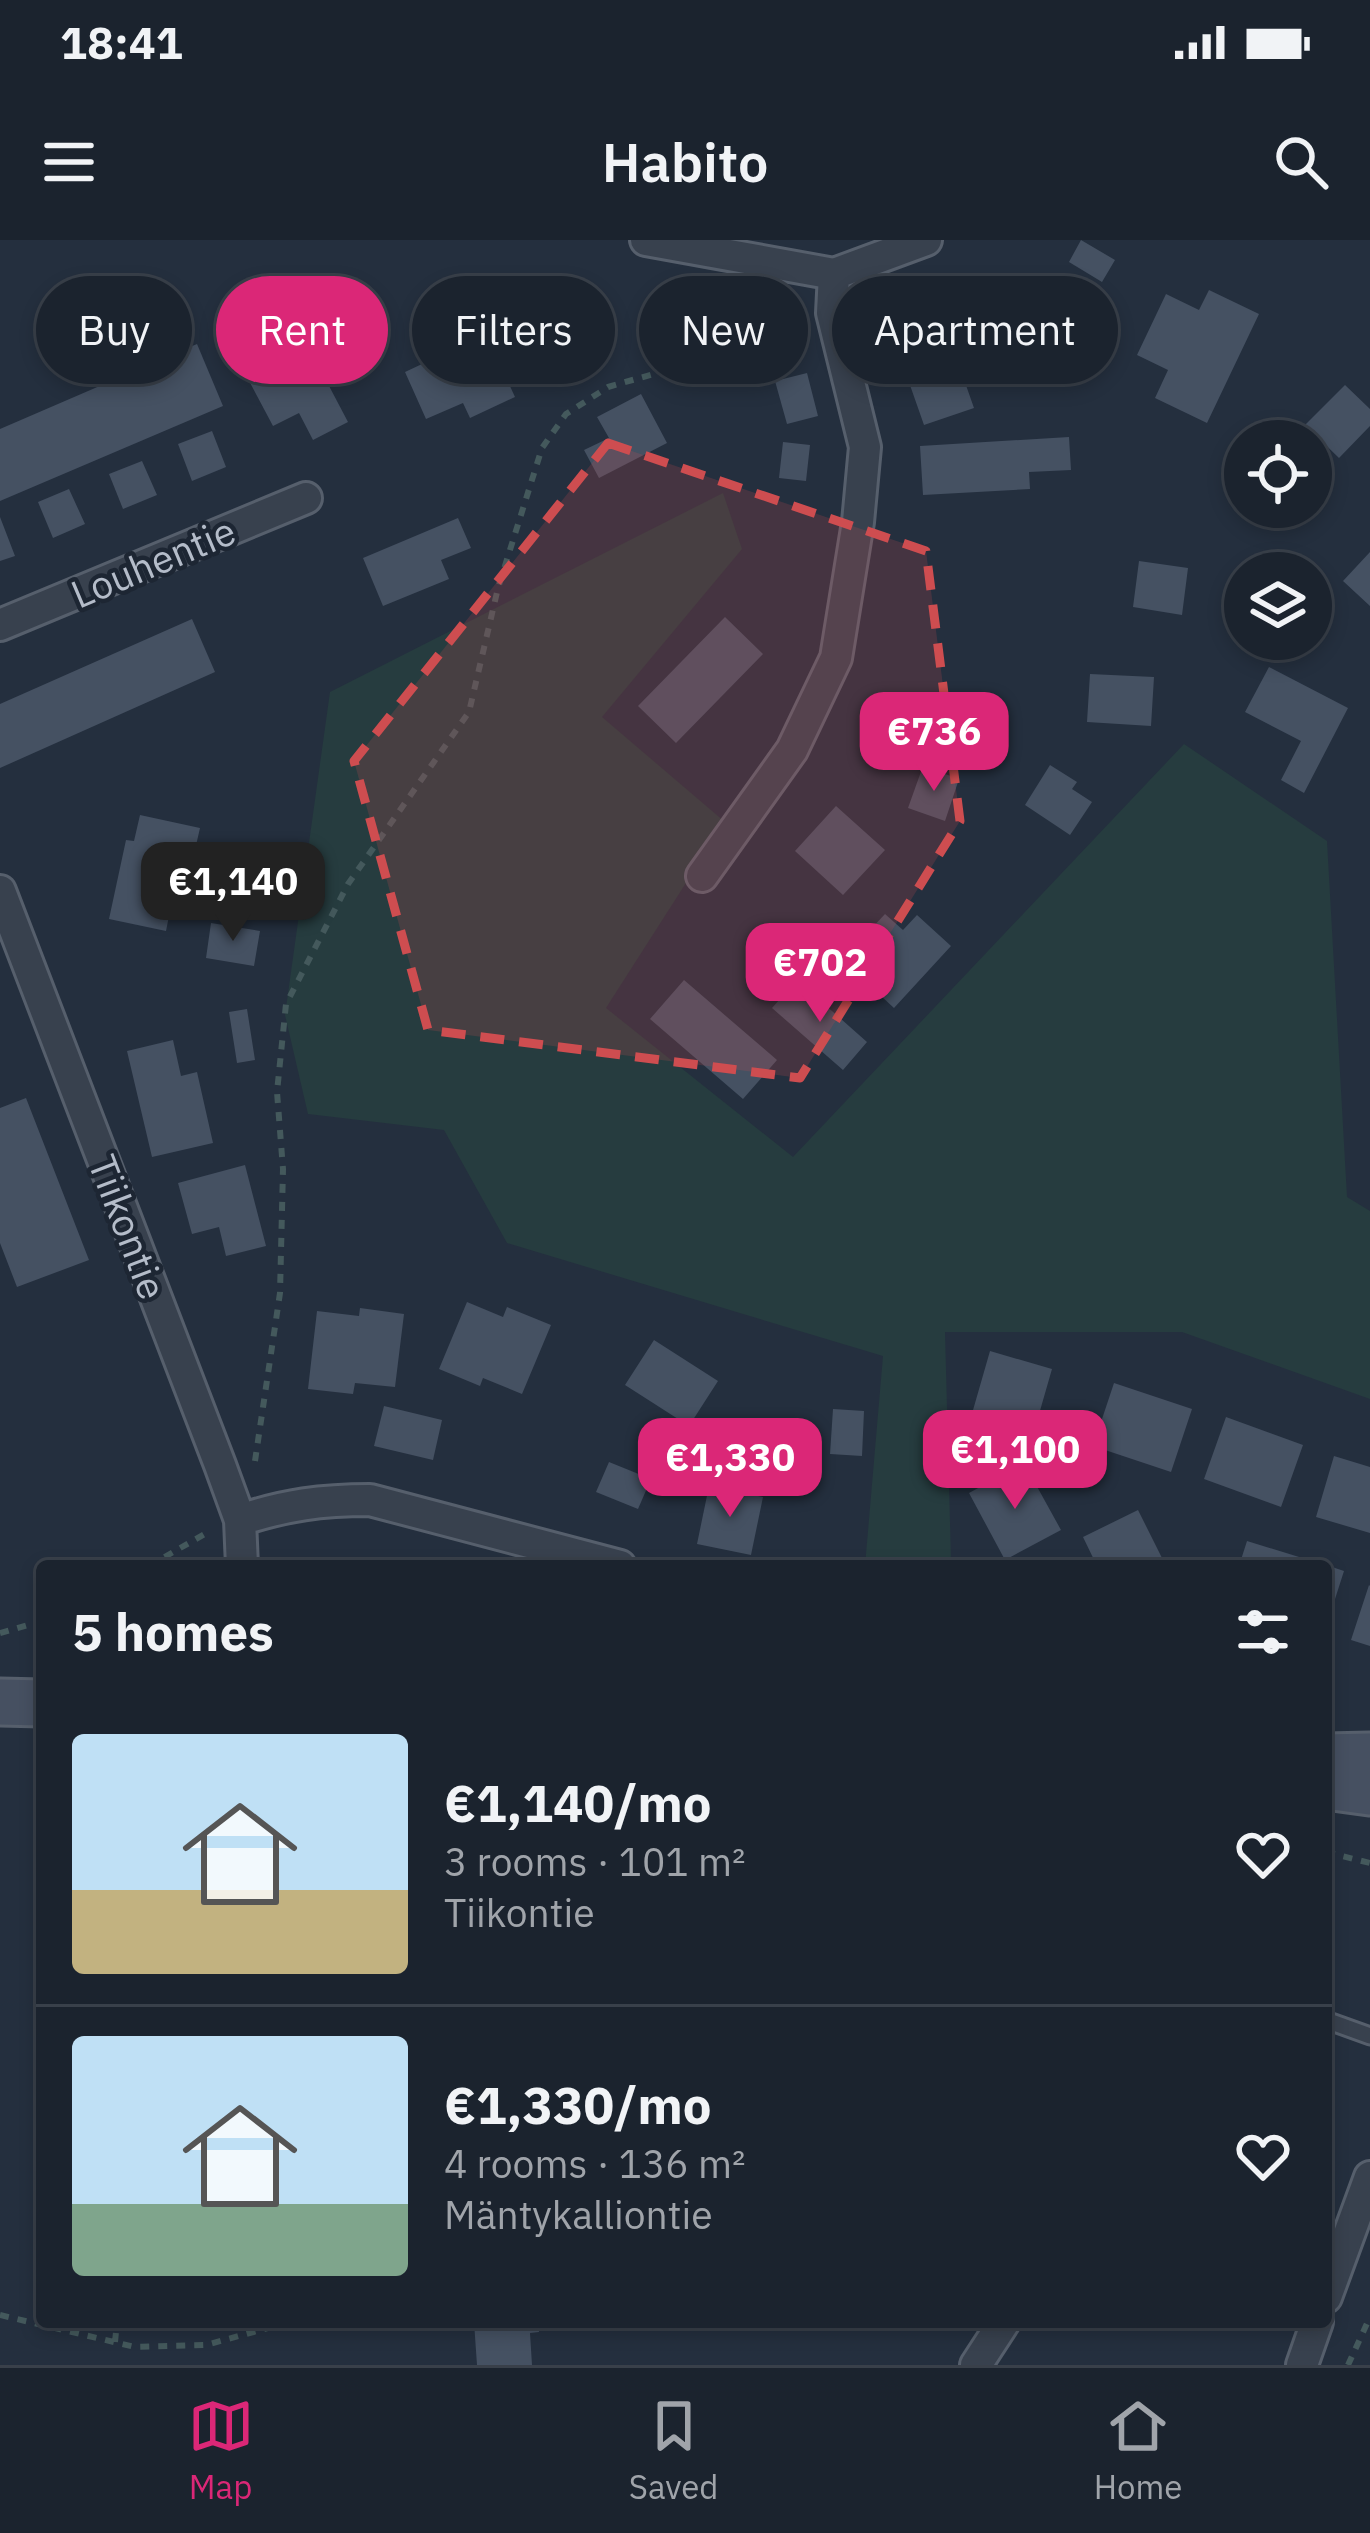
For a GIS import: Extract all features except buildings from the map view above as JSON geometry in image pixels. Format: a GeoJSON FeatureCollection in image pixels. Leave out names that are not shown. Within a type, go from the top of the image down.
{"type":"FeatureCollection","features":[{"type":"Feature","properties":{"kind":"main road"},"geometry":{"type":"LineString","coordinates":[[0,1702],[36,1703]]}},
{"type":"Feature","properties":{"kind":"main road"},"geometry":{"type":"LineString","coordinates":[[1332,1756],[1370,1756]]}},
{"type":"Feature","properties":{"kind":"main road"},"geometry":{"type":"LineString","coordinates":[[1332,1787],[1370,1792]]}},
{"type":"Feature","properties":{"kind":"street"},"geometry":{"type":"LineString","coordinates":[[646,240],[834,274],[926,240]]}},
{"type":"Feature","properties":{"kind":"street"},"geometry":{"type":"LineString","coordinates":[[702,876],[793,750],[836,658],[865,447],[849,384]]}},
{"type":"Feature","properties":{"kind":"street","name":"Louhentie"},"geometry":{"type":"LineString","coordinates":[[0,625],[306,499]]}},
{"type":"Feature","properties":{"kind":"street","name":"Tiikontie"},"geometry":{"type":"LineString","coordinates":[[0,891],[247,1518],[243,1560]]}},
{"type":"Feature","properties":{"kind":"street"},"geometry":{"type":"LineString","coordinates":[[247,1518],[277,1507],[370,1500],[597,1560]]}},
{"type":"Feature","properties":{"kind":"street"},"geometry":{"type":"LineString","coordinates":[[1332,2280],[1370,2177]]}},
{"type":"Feature","properties":{"kind":"street"},"geometry":{"type":"LineString","coordinates":[[976,2365],[1000,2328]]}},
{"type":"Feature","properties":{"kind":"street"},"geometry":{"type":"LineString","coordinates":[[1302,2365],[1314,2328]]}},
{"type":"Feature","properties":{"kind":"lane"},"geometry":{"type":"LineString","coordinates":[[1332,2022],[1370,2036]]}},
{"type":"Feature","properties":{"kind":"path"},"geometry":{"type":"LineString","coordinates":[[160,1560],[214,1529],[247,1518],[280,1293],[283,1169],[277,1092],[286,1004],[348,884],[469,712],[498,588],[542,448],[566,414],[608,388],[832,313]]}},
{"type":"Feature","properties":{"kind":"path"},"geometry":{"type":"LineString","coordinates":[[0,1633],[36,1623]]}},
{"type":"Feature","properties":{"kind":"path"},"geometry":{"type":"LineString","coordinates":[[1332,1853],[1369,1862],[1370,1848]]}},
{"type":"Feature","properties":{"kind":"path"},"geometry":{"type":"LineString","coordinates":[[0,2315],[36,2323]]}},
{"type":"Feature","properties":{"kind":"path"},"geometry":{"type":"LineString","coordinates":[[1348,2365],[1370,2317]]}},
{"type":"Feature","properties":{"kind":"path"},"geometry":{"type":"LineString","coordinates":[[55,2328],[135,2347],[206,2345],[268,2328]]}},
{"type":"Feature","properties":{"kind":"path"},"geometry":{"type":"LineString","coordinates":[[115,2342],[116,2328]]}},
{"type":"Feature","properties":{"kind":"highlighted area"},"geometry":{"type":"Polygon","coordinates":[[[608,443],[926,551],[960,821],[800,1078],[428,1030],[354,761],[608,443]]]}},
{"type":"Feature","properties":{"kind":"green space"},"geometry":{"type":"Polygon","coordinates":[[[723,493],[742,549],[602,717],[725,822],[606,1008],[793,1157],[1184,744],[1327,841],[1347,1197],[1370,1211],[1370,1399],[1182,1332],[945,1332],[951,1560],[866,1560],[883,1356],[507,1243],[444,1130],[308,1114],[285,1015],[330,692],[723,493]]]}}]}
